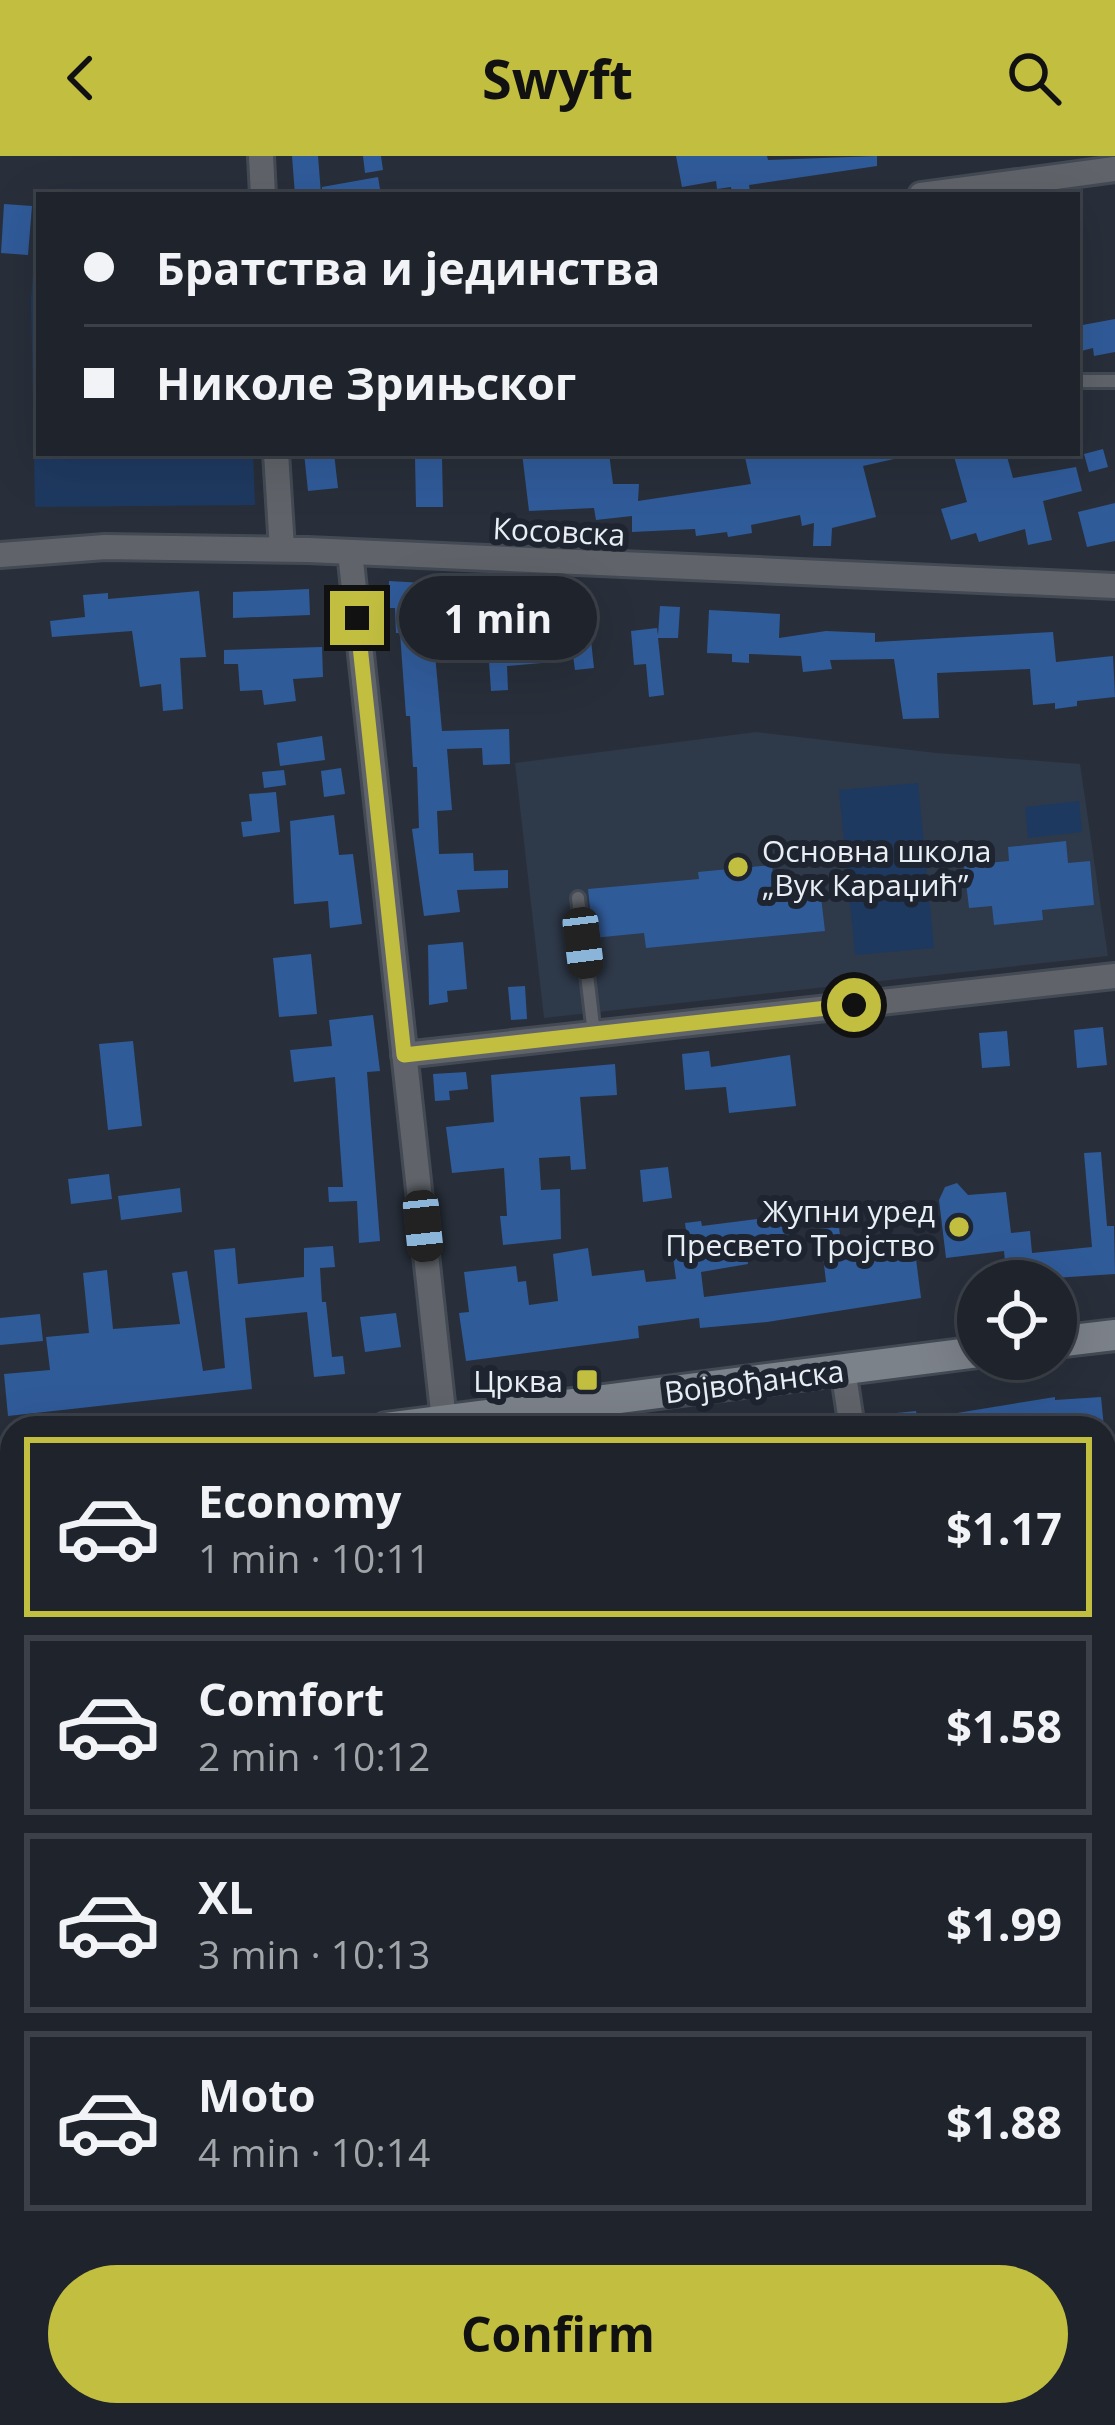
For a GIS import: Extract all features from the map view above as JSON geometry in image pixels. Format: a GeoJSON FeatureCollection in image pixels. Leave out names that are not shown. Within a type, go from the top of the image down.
{"type":"FeatureCollection","features":[{"type":"Feature","properties":{"kind":"main road"},"geometry":{"type":"LineString","coordinates":[[1077,1340],[1115,1335]]}},
{"type":"Feature","properties":{"kind":"main road","name":"Војвођанска"},"geometry":{"type":"LineString","coordinates":[[482,1416],[957,1355]]}},
{"type":"Feature","properties":{"kind":"street"},"geometry":{"type":"LineString","coordinates":[[261,156],[263,192]]}},
{"type":"Feature","properties":{"kind":"street"},"geometry":{"type":"LineString","coordinates":[[943,192],[1115,169]]}},
{"type":"Feature","properties":{"kind":"street"},"geometry":{"type":"LineString","coordinates":[[276,456],[282,549]]}},
{"type":"Feature","properties":{"kind":"street","name":"Косовска"},"geometry":{"type":"LineString","coordinates":[[0,555],[105,547],[282,549],[1115,586]]}},
{"type":"Feature","properties":{"kind":"street"},"geometry":{"type":"LineString","coordinates":[[350,552],[443,1416]]}},
{"type":"Feature","properties":{"kind":"street"},"geometry":{"type":"LineString","coordinates":[[404,1055],[1115,976]]}},
{"type":"Feature","properties":{"kind":"street"},"geometry":{"type":"LineString","coordinates":[[843,1369],[850,1416]]}},
{"type":"Feature","properties":{"kind":"lane"},"geometry":{"type":"LineString","coordinates":[[1080,381],[1115,381]]}},
{"type":"Feature","properties":{"kind":"lane"},"geometry":{"type":"LineString","coordinates":[[578,898],[594,1034]]}},
{"type":"Feature","properties":{"kind":"shaded area"},"geometry":{"type":"Polygon","coordinates":[[[36,223],[36,456],[253,456],[255,505],[35,507],[31,301],[36,223]]]}},
{"type":"Feature","properties":{"kind":"shaded area","name":"Основна школа „Вук Караџић”"},"geometry":{"type":"Polygon","coordinates":[[[756,732],[1080,764],[1108,956],[544,1018],[515,763],[756,732]]]}},
{"type":"Feature","properties":{"kind":"shaded area"},"geometry":{"type":"Polygon","coordinates":[[[918,783],[934,948],[855,955],[839,790],[918,783]]]}},
{"type":"Feature","properties":{"kind":"shaded area"},"geometry":{"type":"Polygon","coordinates":[[[1079,801],[1082,832],[1028,838],[1025,807],[1079,801]]]}},
{"type":"Feature","properties":{"kind":"building"},"geometry":{"type":"Polygon","coordinates":[[[292,156],[318,156],[321,192],[295,192],[292,156]]]}},
{"type":"Feature","properties":{"kind":"building"},"geometry":{"type":"Polygon","coordinates":[[[363,156],[381,156],[383,170],[365,173],[363,156]]]}},
{"type":"Feature","properties":{"kind":"building"},"geometry":{"type":"Polygon","coordinates":[[[676,156],[767,156],[768,160],[877,156],[877,166],[749,185],[750,191],[717,189],[716,181],[682,187],[676,156]]]}},
{"type":"Feature","properties":{"kind":"building"},"geometry":{"type":"Polygon","coordinates":[[[378,177],[380,192],[322,192],[322,187],[378,177]]]}},
{"type":"Feature","properties":{"kind":"building"},"geometry":{"type":"Polygon","coordinates":[[[4,204],[32,206],[28,255],[1,253],[4,204]]]}},
{"type":"Feature","properties":{"kind":"building"},"geometry":{"type":"Polygon","coordinates":[[[1115,319],[1115,352],[1094,356],[1093,348],[1080,351],[1080,325],[1115,319]]]}},
{"type":"Feature","properties":{"kind":"building"},"geometry":{"type":"Polygon","coordinates":[[[1103,449],[1108,467],[1089,472],[1084,454],[1103,449]]]}},
{"type":"Feature","properties":{"kind":"building"},"geometry":{"type":"Polygon","coordinates":[[[304,456],[334,456],[338,488],[308,491],[304,456]]]}},
{"type":"Feature","properties":{"kind":"building"},"geometry":{"type":"Polygon","coordinates":[[[522,456],[609,456],[613,484],[639,484],[638,501],[751,484],[745,456],[894,459],[863,466],[876,517],[832,528],[831,546],[813,546],[814,523],[802,526],[800,515],[751,525],[752,533],[728,537],[727,532],[696,536],[695,529],[632,532],[632,516],[596,520],[594,508],[529,511],[522,456]]]}},
{"type":"Feature","properties":{"kind":"building"},"geometry":{"type":"Polygon","coordinates":[[[954,456],[1007,456],[1013,478],[1076,467],[1082,491],[1043,501],[1052,540],[1028,545],[1025,529],[979,542],[976,533],[951,540],[941,509],[967,502],[954,456]]]}},
{"type":"Feature","properties":{"kind":"building"},"geometry":{"type":"Polygon","coordinates":[[[442,457],[443,507],[416,507],[415,458],[442,457]]]}},
{"type":"Feature","properties":{"kind":"building"},"geometry":{"type":"Polygon","coordinates":[[[1115,503],[1115,541],[1087,547],[1078,512],[1115,503]]]}},
{"type":"Feature","properties":{"kind":"building"},"geometry":{"type":"Polygon","coordinates":[[[389,581],[458,585],[457,613],[417,612],[418,644],[434,643],[442,731],[509,729],[510,764],[483,765],[482,748],[447,749],[452,810],[437,811],[439,854],[473,853],[474,871],[508,870],[508,888],[457,890],[460,912],[424,916],[412,829],[419,828],[417,767],[413,767],[410,716],[406,716],[400,633],[396,633],[395,608],[388,608],[389,581]]]}},
{"type":"Feature","properties":{"kind":"building"},"geometry":{"type":"Polygon","coordinates":[[[309,589],[310,615],[233,618],[233,592],[309,589]]]}},
{"type":"Feature","properties":{"kind":"building"},"geometry":{"type":"Polygon","coordinates":[[[199,591],[206,657],[180,658],[183,709],[163,711],[161,684],[140,687],[132,631],[52,637],[50,621],[85,617],[83,595],[108,593],[108,599],[199,591]]]}},
{"type":"Feature","properties":{"kind":"building"},"geometry":{"type":"Polygon","coordinates":[[[528,597],[595,599],[595,614],[588,613],[594,668],[575,670],[571,641],[541,642],[542,663],[507,666],[508,690],[491,691],[485,647],[491,598],[528,603],[528,597]]]}},
{"type":"Feature","properties":{"kind":"building"},"geometry":{"type":"Polygon","coordinates":[[[660,606],[680,607],[678,638],[658,638],[664,695],[649,697],[646,664],[634,665],[631,631],[657,628],[658,635],[660,606]]]}},
{"type":"Feature","properties":{"kind":"building"},"geometry":{"type":"Polygon","coordinates":[[[709,610],[780,614],[779,638],[826,631],[875,633],[875,642],[1053,632],[1056,662],[1113,656],[1115,697],[1055,709],[1055,703],[1033,705],[1030,669],[937,673],[939,718],[903,719],[894,659],[830,660],[832,669],[803,672],[801,656],[749,654],[749,663],[732,662],[732,654],[707,653],[709,610]]]}},
{"type":"Feature","properties":{"kind":"building"},"geometry":{"type":"Polygon","coordinates":[[[322,647],[323,677],[293,679],[296,701],[264,705],[262,690],[240,691],[238,664],[224,664],[224,650],[322,647]]]}},
{"type":"Feature","properties":{"kind":"building"},"geometry":{"type":"Polygon","coordinates":[[[322,736],[325,760],[280,766],[277,743],[322,736]]]}},
{"type":"Feature","properties":{"kind":"building"},"geometry":{"type":"Polygon","coordinates":[[[341,768],[345,794],[324,797],[321,771],[341,768]]]}},
{"type":"Feature","properties":{"kind":"building"},"geometry":{"type":"Polygon","coordinates":[[[284,770],[286,785],[264,788],[262,772],[284,770]]]}},
{"type":"Feature","properties":{"kind":"building"},"geometry":{"type":"Polygon","coordinates":[[[276,792],[280,832],[243,837],[241,822],[252,821],[249,794],[276,792]]]}},
{"type":"Feature","properties":{"kind":"building"},"geometry":{"type":"Polygon","coordinates":[[[334,815],[339,855],[353,854],[362,924],[330,928],[328,901],[294,904],[290,821],[334,815]]]}},
{"type":"Feature","properties":{"kind":"building"},"geometry":{"type":"Polygon","coordinates":[[[1066,841],[1068,863],[1090,861],[1094,905],[1042,910],[1043,920],[994,925],[992,906],[969,908],[964,865],[1009,861],[1008,847],[1066,841]]]}},
{"type":"Feature","properties":{"kind":"building"},"geometry":{"type":"Polygon","coordinates":[[[772,865],[774,884],[819,880],[825,931],[646,948],[644,933],[593,938],[588,889],[699,879],[698,872],[772,865]]]}},
{"type":"Feature","properties":{"kind":"building"},"geometry":{"type":"Polygon","coordinates":[[[463,942],[467,989],[447,991],[448,1002],[429,1005],[428,945],[463,942]]]}},
{"type":"Feature","properties":{"kind":"building"},"geometry":{"type":"Polygon","coordinates":[[[311,954],[317,1014],[279,1017],[273,958],[311,954]]]}},
{"type":"Feature","properties":{"kind":"building"},"geometry":{"type":"Polygon","coordinates":[[[525,986],[527,1019],[511,1020],[508,987],[525,986]]]}},
{"type":"Feature","properties":{"kind":"building"},"geometry":{"type":"Polygon","coordinates":[[[373,1015],[380,1071],[367,1072],[380,1241],[359,1243],[357,1201],[329,1202],[328,1187],[343,1187],[335,1077],[294,1082],[290,1050],[332,1046],[329,1020],[373,1015]]]}},
{"type":"Feature","properties":{"kind":"building"},"geometry":{"type":"Polygon","coordinates":[[[1103,1027],[1107,1065],[1077,1068],[1074,1030],[1103,1027]]]}},
{"type":"Feature","properties":{"kind":"building"},"geometry":{"type":"Polygon","coordinates":[[[1007,1031],[1010,1066],[982,1068],[979,1033],[1007,1031]]]}},
{"type":"Feature","properties":{"kind":"building"},"geometry":{"type":"Polygon","coordinates":[[[133,1041],[142,1126],[108,1130],[99,1044],[133,1041]]]}},
{"type":"Feature","properties":{"kind":"building"},"geometry":{"type":"Polygon","coordinates":[[[709,1051],[711,1067],[790,1055],[796,1106],[729,1113],[726,1087],[685,1090],[682,1054],[709,1051]]]}},
{"type":"Feature","properties":{"kind":"building"},"geometry":{"type":"Polygon","coordinates":[[[615,1064],[617,1095],[580,1097],[586,1169],[571,1170],[570,1156],[539,1158],[541,1190],[560,1189],[561,1239],[503,1245],[500,1216],[507,1216],[504,1168],[452,1173],[446,1127],[494,1122],[491,1075],[615,1064]]]}},
{"type":"Feature","properties":{"kind":"building"},"geometry":{"type":"Polygon","coordinates":[[[466,1072],[468,1089],[449,1091],[450,1100],[435,1101],[433,1074],[466,1072]]]}},
{"type":"Feature","properties":{"kind":"building"},"geometry":{"type":"Polygon","coordinates":[[[1101,1152],[1107,1226],[1114,1226],[1115,1274],[1077,1276],[1077,1260],[1005,1260],[1004,1251],[946,1258],[939,1200],[945,1187],[957,1183],[968,1195],[1006,1192],[1011,1233],[1030,1231],[1032,1253],[1092,1247],[1084,1153],[1101,1152]]]}},
{"type":"Feature","properties":{"kind":"building"},"geometry":{"type":"Polygon","coordinates":[[[668,1167],[672,1198],[643,1202],[640,1170],[668,1167]]]}},
{"type":"Feature","properties":{"kind":"building"},"geometry":{"type":"Polygon","coordinates":[[[109,1174],[112,1199],[71,1204],[68,1179],[109,1174]]]}},
{"type":"Feature","properties":{"kind":"building"},"geometry":{"type":"Polygon","coordinates":[[[180,1188],[182,1212],[121,1220],[118,1196],[180,1188]]]}},
{"type":"Feature","properties":{"kind":"building"},"geometry":{"type":"Polygon","coordinates":[[[826,1200],[828,1218],[810,1220],[808,1202],[826,1200]]]}},
{"type":"Feature","properties":{"kind":"building"},"geometry":{"type":"Polygon","coordinates":[[[757,1219],[758,1225],[788,1220],[790,1236],[745,1243],[748,1264],[701,1272],[704,1297],[826,1282],[820,1229],[839,1227],[843,1260],[915,1251],[921,1298],[767,1322],[700,1328],[699,1318],[638,1326],[639,1338],[466,1361],[459,1313],[469,1312],[464,1272],[516,1266],[518,1282],[526,1281],[529,1305],[558,1301],[553,1254],[588,1248],[592,1276],[644,1270],[646,1282],[676,1279],[672,1249],[688,1246],[685,1223],[701,1221],[702,1226],[757,1219]]]}},
{"type":"Feature","properties":{"kind":"building"},"geometry":{"type":"Polygon","coordinates":[[[333,1246],[335,1267],[320,1268],[322,1302],[326,1302],[332,1357],[343,1356],[345,1374],[314,1377],[307,1312],[245,1318],[252,1389],[8,1416],[4,1374],[50,1370],[46,1337],[89,1333],[83,1273],[107,1270],[113,1329],[180,1324],[172,1273],[187,1271],[203,1371],[225,1368],[214,1250],[235,1248],[238,1284],[304,1277],[304,1248],[333,1246]]]}},
{"type":"Feature","properties":{"kind":"building"},"geometry":{"type":"Polygon","coordinates":[[[396,1313],[401,1347],[365,1352],[360,1317],[396,1313]]]}},
{"type":"Feature","properties":{"kind":"building"},"geometry":{"type":"Polygon","coordinates":[[[40,1314],[43,1341],[0,1345],[0,1318],[40,1314]]]}},
{"type":"Feature","properties":{"kind":"building"},"geometry":{"type":"Polygon","coordinates":[[[1055,1397],[1101,1397],[1103,1416],[917,1416],[1055,1397]]]}},
{"type":"Feature","properties":{"kind":"building"},"geometry":{"type":"Polygon","coordinates":[[[916,1411],[917,1416],[867,1416],[916,1411]]]}},
{"type":"Feature","properties":{"kind":"place","name":"Основна школа „Вук Караџић”"},"geometry":{"type":"Point","coordinates":[738,867]}},
{"type":"Feature","properties":{"kind":"place","name":"Жупни уред Пресвето Тројство"},"geometry":{"type":"Point","coordinates":[959,1227]}},
{"type":"Feature","properties":{"kind":"place","name":"Црква"},"geometry":{"type":"Point","coordinates":[587,1380]}},
{"type":"Feature","properties":{"kind":"route"},"geometry":{"type":"LineString","coordinates":[[357,618],[404,1055],[854,1005]]}}]}
